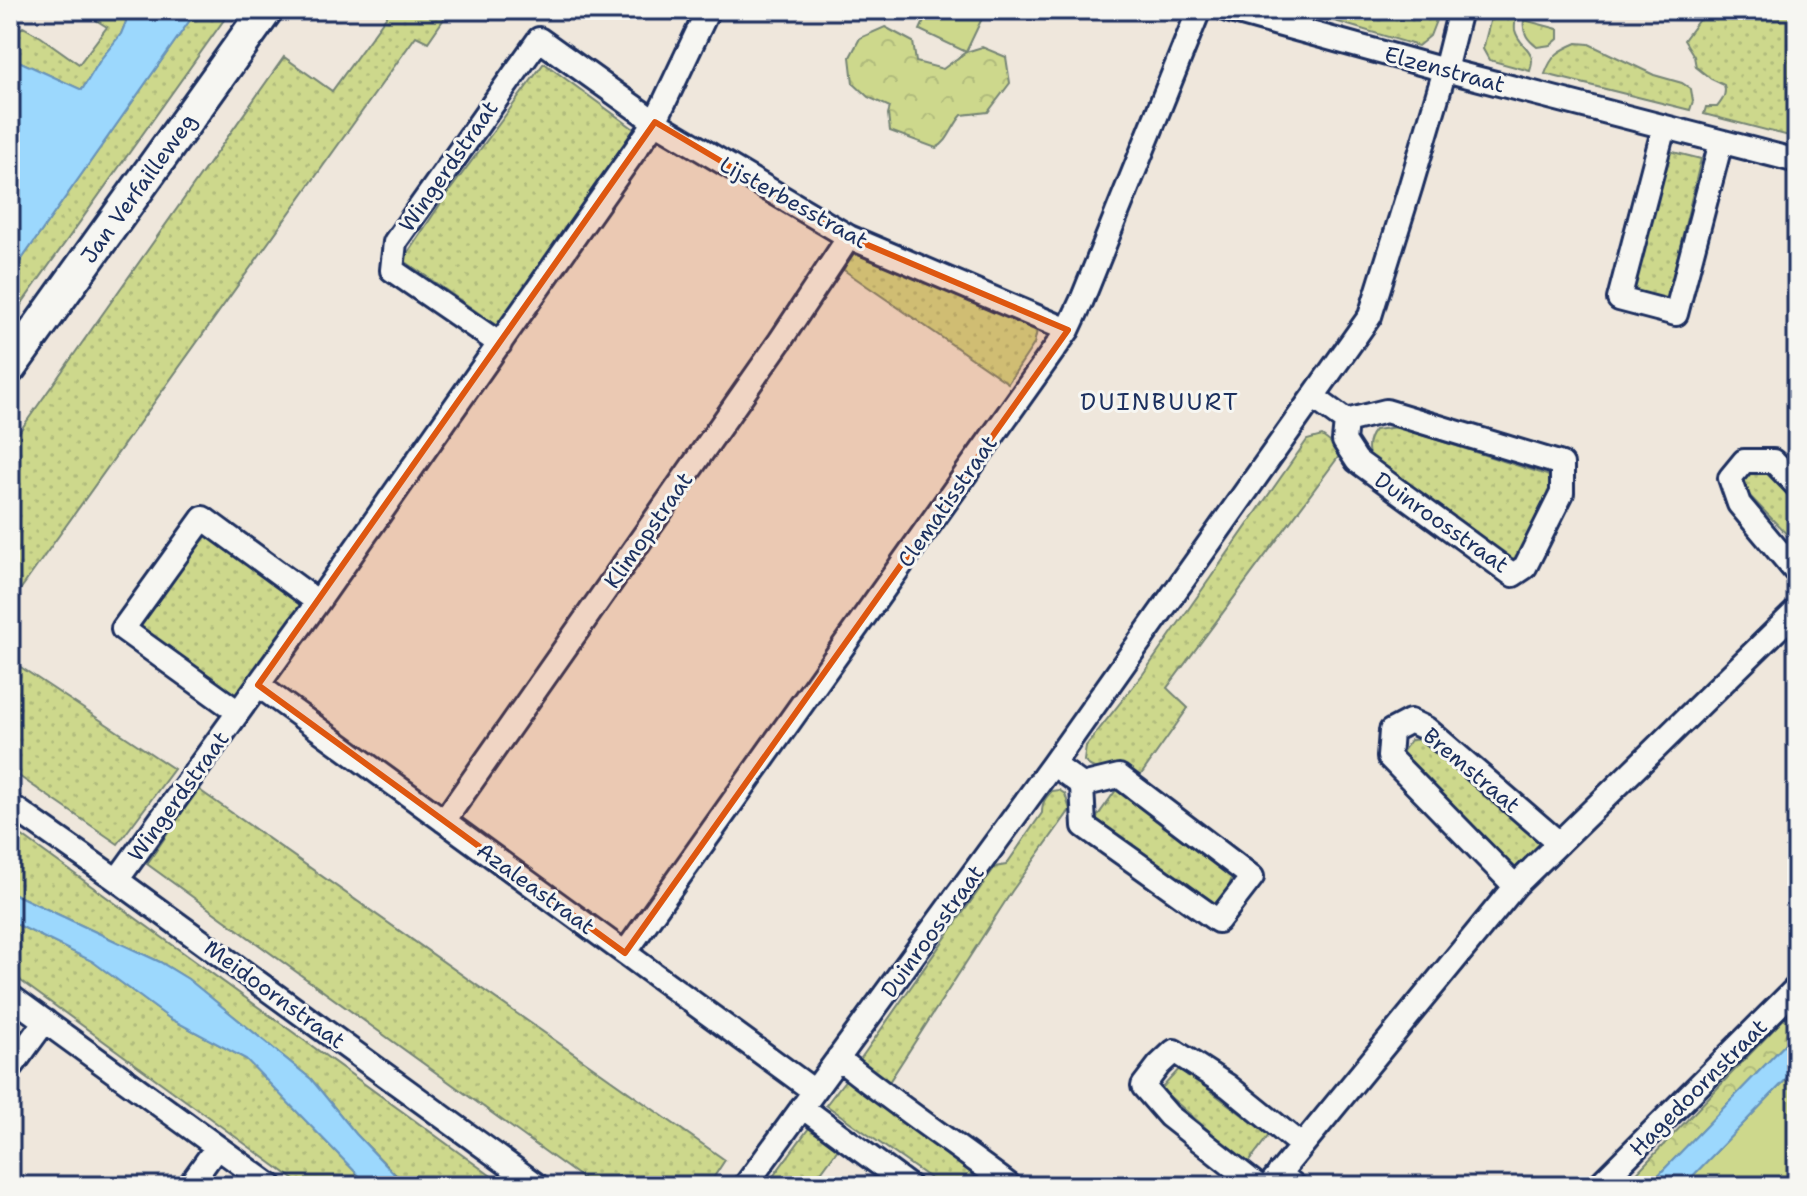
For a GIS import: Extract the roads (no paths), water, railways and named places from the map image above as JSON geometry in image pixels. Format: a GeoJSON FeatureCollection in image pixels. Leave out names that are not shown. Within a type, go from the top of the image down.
{"type":"FeatureCollection","features":[{"type":"Feature","properties":{"kind":"street","name":"Jan Verfailleweg"},"geometry":{"type":"LineString","coordinates":[[10,367],[266,10]]}},
{"type":"Feature","properties":{"kind":"street","name":"Wingerdstraat"},"geometry":{"type":"LineString","coordinates":[[117,880],[318,602],[655,122],[708,10]]}},
{"type":"Feature","properties":{"kind":"street","name":"Clematisstraat"},"geometry":{"type":"LineString","coordinates":[[625,953],[1068,330],[1199,10]]}},
{"type":"Feature","properties":{"kind":"street","name":"Elzenstraat"},"geometry":{"type":"LineString","coordinates":[[1227,10],[1797,161]]}},
{"type":"Feature","properties":{"kind":"street","name":"Duinroosstraat"},"geometry":{"type":"LineString","coordinates":[[745,1186],[1053,764],[1370,316],[1445,70],[1460,10]]}},
{"type":"Feature","properties":{"kind":"street","name":"Wingerdstraat"},"geometry":{"type":"LineString","coordinates":[[500,344],[392,270],[395,242],[539,39]]}},
{"type":"Feature","properties":{"kind":"street","name":"Lijsterbesstraat"},"geometry":{"type":"LineString","coordinates":[[539,39],[655,122],[849,237],[1068,330]]}},
{"type":"Feature","properties":{"kind":"street"},"geometry":{"type":"LineString","coordinates":[[1664,127],[1619,299],[1633,303],[1676,314],[1721,142]]}},
{"type":"Feature","properties":{"kind":"street","name":"Klimopstraat"},"geometry":{"type":"LineString","coordinates":[[444,821],[780,341],[849,237]]}},
{"type":"Feature","properties":{"kind":"street"},"geometry":{"type":"LineString","coordinates":[[1313,397],[1346,421]]}},
{"type":"Feature","properties":{"kind":"street","name":"Duinroosstraat"},"geometry":{"type":"LineString","coordinates":[[1386,411],[1562,464],[1562,493],[1525,567],[1513,575],[1357,461],[1344,441],[1346,421],[1386,411]]}},
{"type":"Feature","properties":{"kind":"street"},"geometry":{"type":"LineString","coordinates":[[1797,486],[1773,461],[1744,461],[1730,478],[1739,504],[1797,573]]}},
{"type":"Feature","properties":{"kind":"street","name":"Wingerdstraat"},"geometry":{"type":"LineString","coordinates":[[238,712],[123,629],[203,518],[318,602]]}},
{"type":"Feature","properties":{"kind":"street"},"geometry":{"type":"LineString","coordinates":[[1281,1182],[1302,1146],[1515,886],[1797,610]]}},
{"type":"Feature","properties":{"kind":"street","name":"Azaleastraat"},"geometry":{"type":"LineString","coordinates":[[258,685],[625,953],[808,1099]]}},
{"type":"Feature","properties":{"kind":"street","name":"Bremstraat"},"geometry":{"type":"LineString","coordinates":[[1515,886],[1389,757],[1391,731],[1410,721],[1427,729],[1559,843]]}},
{"type":"Feature","properties":{"kind":"street"},"geometry":{"type":"LineString","coordinates":[[1053,764],[1082,785],[1119,776],[1252,877],[1218,921],[1084,826],[1082,785]]}},
{"type":"Feature","properties":{"kind":"street","name":"Meidoornstraat"},"geometry":{"type":"LineString","coordinates":[[10,805],[538,1186]]}},
{"type":"Feature","properties":{"kind":"street","name":"Hagedoornstraat"},"geometry":{"type":"LineString","coordinates":[[1598,1186],[1797,987]]}},
{"type":"Feature","properties":{"kind":"street"},"geometry":{"type":"LineString","coordinates":[[10,996],[271,1186]]}},
{"type":"Feature","properties":{"kind":"street"},"geometry":{"type":"LineString","coordinates":[[10,1069],[45,1021]]}},
{"type":"Feature","properties":{"kind":"street"},"geometry":{"type":"LineString","coordinates":[[1258,1186],[1169,1116],[1143,1086],[1174,1051],[1228,1086],[1302,1146]]}},
{"type":"Feature","properties":{"kind":"street"},"geometry":{"type":"LineString","coordinates":[[838,1058],[1008,1186]]}},
{"type":"Feature","properties":{"kind":"street"},"geometry":{"type":"LineString","coordinates":[[808,1099],[909,1186]]}},
{"type":"Feature","properties":{"kind":"street"},"geometry":{"type":"LineString","coordinates":[[189,1186],[217,1147]]}},
{"type":"Feature","properties":{"kind":"water"},"geometry":{"type":"Polygon","coordinates":[[[124,10],[197,10],[10,276],[10,58],[82,90],[121,34],[126,22],[124,10]]]}},
{"type":"Feature","properties":{"kind":"water"},"geometry":{"type":"Polygon","coordinates":[[[10,892],[160,962],[188,979],[311,1079],[395,1175],[416,1186],[369,1186],[246,1059],[169,1018],[92,961],[10,921],[10,892]]]}},
{"type":"Feature","properties":{"kind":"water"},"geometry":{"type":"Polygon","coordinates":[[[1797,1032],[1797,1068],[1683,1186],[1648,1186],[1797,1032]]]}},
{"type":"Feature","properties":{"kind":"district","name":"DUINBUURT"},"geometry":{"type":"Point","coordinates":[1160,402]}}]}
